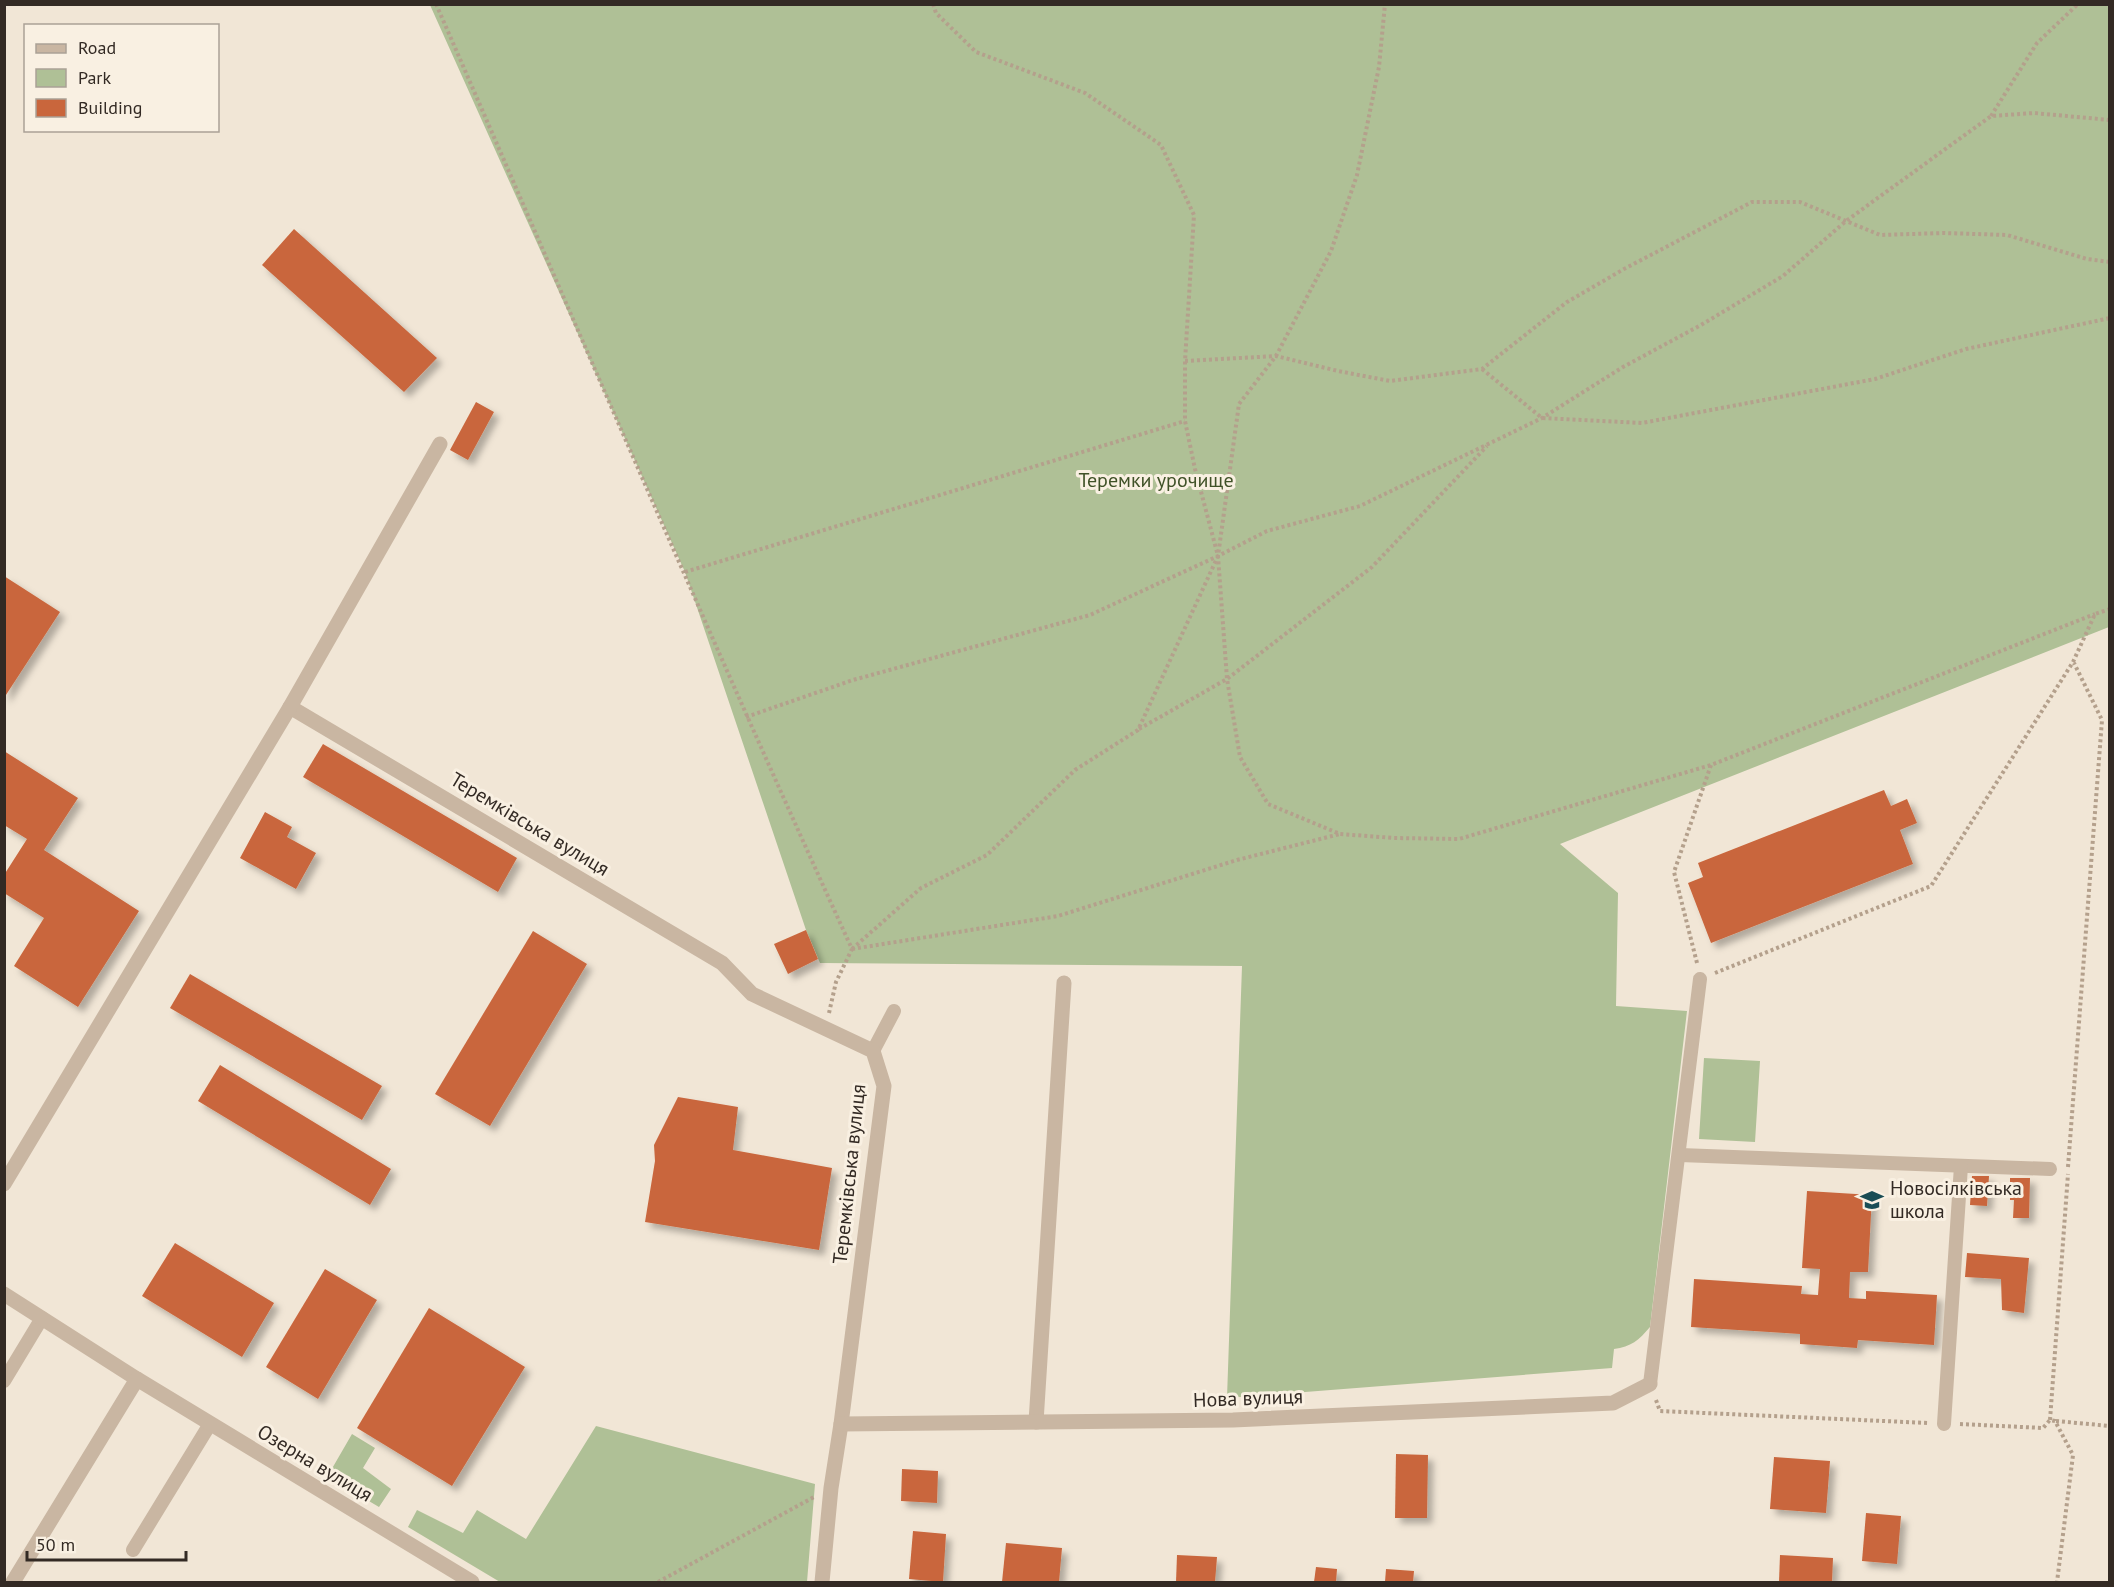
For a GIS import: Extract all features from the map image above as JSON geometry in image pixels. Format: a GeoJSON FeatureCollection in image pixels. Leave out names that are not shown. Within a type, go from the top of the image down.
{"type":"FeatureCollection","features":[{"type":"Feature","properties":{"kind":"street"},"geometry":{"type":"LineString","coordinates":[[4,1184],[290,706],[440,444]]}},
{"type":"Feature","properties":{"kind":"street","name":"Теремківська вулиця"},"geometry":{"type":"LineString","coordinates":[[290,706],[722,963],[752,994],[873,1051],[884,1086],[831,1488],[822,1582]]}},
{"type":"Feature","properties":{"kind":"street"},"geometry":{"type":"LineString","coordinates":[[1036,1422],[1064,983]]}},
{"type":"Feature","properties":{"kind":"street","name":"Озерна вулиця"},"geometry":{"type":"LineString","coordinates":[[4,1294],[210,1424],[472,1582]]}},
{"type":"Feature","properties":{"kind":"street"},"geometry":{"type":"LineString","coordinates":[[13,1582],[137,1379]]}},
{"type":"Feature","properties":{"kind":"street","name":"Нова вулиця"},"geometry":{"type":"LineString","coordinates":[[841,1424],[1233,1420],[1612,1403],[1650,1384]]}},
{"type":"Feature","properties":{"kind":"lane"},"geometry":{"type":"LineString","coordinates":[[1650,1384],[1700,979]]}},
{"type":"Feature","properties":{"kind":"lane"},"geometry":{"type":"LineString","coordinates":[[873,1051],[894,1011]]}},
{"type":"Feature","properties":{"kind":"lane"},"geometry":{"type":"LineString","coordinates":[[1680,1155],[2050,1169]]}},
{"type":"Feature","properties":{"kind":"lane"},"geometry":{"type":"LineString","coordinates":[[1944,1424],[1961,1166]]}},
{"type":"Feature","properties":{"kind":"lane"},"geometry":{"type":"LineString","coordinates":[[4,1381],[42,1318]]}},
{"type":"Feature","properties":{"kind":"lane"},"geometry":{"type":"LineString","coordinates":[[133,1550],[210,1424]]}},
{"type":"Feature","properties":{"kind":"path"},"geometry":{"type":"LineString","coordinates":[[436,4],[685,572],[746,717],[852,949]]}},
{"type":"Feature","properties":{"kind":"path"},"geometry":{"type":"LineString","coordinates":[[933,4],[936,13],[976,52],[1085,93],[1161,145],[1194,215],[1185,361],[1185,421],[1195,470],[1218,556],[1227,679],[1240,757],[1268,804],[1340,834],[1459,839],[1711,765],[2109,609]]}},
{"type":"Feature","properties":{"kind":"path"},"geometry":{"type":"LineString","coordinates":[[1138,729],[1218,556],[1239,404],[1276,356],[1331,251],[1358,175],[1379,67],[1385,4]]}},
{"type":"Feature","properties":{"kind":"path"},"geometry":{"type":"LineString","coordinates":[[746,717],[853,680],[1090,615],[1267,531],[1360,506],[1542,418],[1623,367],[1701,325],[1783,276],[1846,221],[1991,116],[2037,43],[2078,4]]}},
{"type":"Feature","properties":{"kind":"path"},"geometry":{"type":"LineString","coordinates":[[1991,116],[2034,113],[2109,120]]}},
{"type":"Feature","properties":{"kind":"path"},"geometry":{"type":"LineString","coordinates":[[1185,361],[1276,356],[1390,381],[1482,369],[1567,302],[1624,269],[1752,202],[1800,202],[1880,235],[1944,233],[2007,235],[2087,260],[2109,262]]}},
{"type":"Feature","properties":{"kind":"path"},"geometry":{"type":"LineString","coordinates":[[1482,369],[1542,418],[1642,423],[1875,379],[1966,349],[2109,318]]}},
{"type":"Feature","properties":{"kind":"path"},"geometry":{"type":"LineString","coordinates":[[685,572],[1185,421]]}},
{"type":"Feature","properties":{"kind":"path"},"geometry":{"type":"LineString","coordinates":[[826,1028],[836,982],[852,949],[921,888],[987,855],[1075,770],[1138,729],[1227,679],[1372,567],[1489,443]]}},
{"type":"Feature","properties":{"kind":"path"},"geometry":{"type":"LineString","coordinates":[[1711,765],[1674,872],[1700,979],[1930,886],[2073,662],[2095,614]]}},
{"type":"Feature","properties":{"kind":"path"},"geometry":{"type":"LineString","coordinates":[[2057,1582],[2073,1455],[2053,1420],[2102,720],[2073,662]]}},
{"type":"Feature","properties":{"kind":"path"},"geometry":{"type":"LineString","coordinates":[[852,949],[1058,916],[1237,860],[1340,834]]}},
{"type":"Feature","properties":{"kind":"path"},"geometry":{"type":"LineString","coordinates":[[1650,1384],[1660,1411],[2043,1428],[2053,1420],[2109,1426]]}},
{"type":"Feature","properties":{"kind":"path"},"geometry":{"type":"LineString","coordinates":[[658,1582],[831,1488]]}},
{"type":"Feature","properties":{"kind":"green space","name":"Теремки урочище"},"geometry":{"type":"Polygon","coordinates":[[[430,5],[2109,5],[2109,627],[1560,844],[1618,893],[1616,1006],[1687,1011],[1650,1327],[1634,1342],[1614,1349],[1612,1368],[1227,1398],[1242,966],[820,963],[806,930],[685,572],[430,5]]]}},
{"type":"Feature","properties":{"kind":"green space"},"geometry":{"type":"Polygon","coordinates":[[[1704,1058],[1760,1061],[1755,1142],[1699,1139],[1704,1058]]]}},
{"type":"Feature","properties":{"kind":"green space"},"geometry":{"type":"Polygon","coordinates":[[[596,1426],[815,1484],[807,1582],[500,1582],[408,1527],[417,1510],[463,1533],[477,1510],[526,1539],[596,1426]]]}},
{"type":"Feature","properties":{"kind":"green space"},"geometry":{"type":"Polygon","coordinates":[[[352,1434],[375,1448],[363,1468],[391,1489],[379,1507],[318,1471],[319,1466],[330,1472],[352,1434]]]}},
{"type":"Feature","properties":{"kind":"building"},"geometry":{"type":"Polygon","coordinates":[[[294,229],[437,358],[404,392],[262,265],[294,229]]]}},
{"type":"Feature","properties":{"kind":"building"},"geometry":{"type":"Polygon","coordinates":[[[476,402],[494,412],[468,460],[450,450],[476,402]]]}},
{"type":"Feature","properties":{"kind":"building"},"geometry":{"type":"Polygon","coordinates":[[[4,576],[60,612],[4,698],[4,576]]]}},
{"type":"Feature","properties":{"kind":"building"},"geometry":{"type":"Polygon","coordinates":[[[323,744],[517,858],[498,892],[303,777],[323,744]]]}},
{"type":"Feature","properties":{"kind":"building"},"geometry":{"type":"Polygon","coordinates":[[[4,751],[78,798],[44,850],[139,911],[78,1007],[14,966],[44,918],[4,893],[4,875],[27,839],[4,825],[4,751]]]}},
{"type":"Feature","properties":{"kind":"building"},"geometry":{"type":"Polygon","coordinates":[[[1884,790],[1891,806],[1907,799],[1917,823],[1900,830],[1913,864],[1711,943],[1688,883],[1703,877],[1698,863],[1884,790]]]}},
{"type":"Feature","properties":{"kind":"building"},"geometry":{"type":"Polygon","coordinates":[[[265,812],[292,827],[287,837],[316,853],[296,889],[240,858],[265,812]]]}},
{"type":"Feature","properties":{"kind":"building"},"geometry":{"type":"Polygon","coordinates":[[[806,930],[818,959],[788,974],[774,944],[806,930]]]}},
{"type":"Feature","properties":{"kind":"building"},"geometry":{"type":"Polygon","coordinates":[[[533,931],[587,964],[490,1126],[435,1094],[533,931]]]}},
{"type":"Feature","properties":{"kind":"building"},"geometry":{"type":"Polygon","coordinates":[[[190,974],[382,1086],[362,1120],[170,1008],[190,974]]]}},
{"type":"Feature","properties":{"kind":"building"},"geometry":{"type":"Polygon","coordinates":[[[220,1065],[391,1169],[370,1205],[198,1101],[220,1065]]]}},
{"type":"Feature","properties":{"kind":"building"},"geometry":{"type":"Polygon","coordinates":[[[678,1097],[738,1107],[733,1150],[832,1168],[819,1250],[645,1222],[655,1161],[654,1145],[678,1097]]]}},
{"type":"Feature","properties":{"kind":"building"},"geometry":{"type":"Polygon","coordinates":[[[1972,1176],[1989,1176],[1987,1206],[1970,1205],[1972,1176]]]}},
{"type":"Feature","properties":{"kind":"building"},"geometry":{"type":"Polygon","coordinates":[[[2010,1178],[2030,1178],[2029,1218],[2013,1218],[2014,1200],[2010,1200],[2010,1178]]]}},
{"type":"Feature","properties":{"kind":"building"},"geometry":{"type":"Polygon","coordinates":[[[1807,1191],[1872,1195],[1868,1272],[1850,1272],[1849,1298],[1866,1299],[1866,1291],[1937,1295],[1934,1345],[1858,1340],[1857,1348],[1800,1344],[1800,1334],[1691,1327],[1694,1279],[1802,1286],[1801,1294],[1818,1295],[1820,1269],[1802,1268],[1807,1191]]]}},
{"type":"Feature","properties":{"kind":"building"},"geometry":{"type":"Polygon","coordinates":[[[175,1243],[274,1303],[242,1357],[142,1296],[175,1243]]]}},
{"type":"Feature","properties":{"kind":"building"},"geometry":{"type":"Polygon","coordinates":[[[1967,1253],[2029,1258],[2024,1313],[2002,1310],[2001,1279],[1965,1277],[1967,1253]]]}},
{"type":"Feature","properties":{"kind":"building"},"geometry":{"type":"Polygon","coordinates":[[[325,1269],[377,1300],[318,1399],[266,1367],[325,1269]]]}},
{"type":"Feature","properties":{"kind":"building"},"geometry":{"type":"Polygon","coordinates":[[[429,1308],[525,1367],[452,1486],[357,1428],[429,1308]]]}},
{"type":"Feature","properties":{"kind":"building"},"geometry":{"type":"Polygon","coordinates":[[[1396,1454],[1428,1455],[1427,1518],[1395,1518],[1396,1454]]]}},
{"type":"Feature","properties":{"kind":"building"},"geometry":{"type":"Polygon","coordinates":[[[1774,1457],[1830,1461],[1826,1513],[1770,1509],[1774,1457]]]}},
{"type":"Feature","properties":{"kind":"building"},"geometry":{"type":"Polygon","coordinates":[[[902,1469],[938,1471],[937,1503],[901,1501],[902,1469]]]}},
{"type":"Feature","properties":{"kind":"building"},"geometry":{"type":"Polygon","coordinates":[[[1866,1513],[1901,1516],[1897,1564],[1862,1561],[1866,1513]]]}},
{"type":"Feature","properties":{"kind":"building"},"geometry":{"type":"Polygon","coordinates":[[[913,1531],[946,1534],[943,1582],[909,1579],[913,1531]]]}},
{"type":"Feature","properties":{"kind":"building"},"geometry":{"type":"Polygon","coordinates":[[[1006,1543],[1062,1548],[1059,1582],[1002,1582],[1006,1543]]]}},
{"type":"Feature","properties":{"kind":"building"},"geometry":{"type":"Polygon","coordinates":[[[1177,1555],[1217,1557],[1215,1582],[1176,1582],[1177,1555]]]}},
{"type":"Feature","properties":{"kind":"building"},"geometry":{"type":"Polygon","coordinates":[[[1780,1555],[1833,1558],[1832,1582],[1779,1582],[1780,1555]]]}},
{"type":"Feature","properties":{"kind":"building"},"geometry":{"type":"Polygon","coordinates":[[[1316,1567],[1337,1569],[1336,1582],[1314,1582],[1316,1567]]]}},
{"type":"Feature","properties":{"kind":"building"},"geometry":{"type":"Polygon","coordinates":[[[1386,1569],[1414,1571],[1413,1582],[1385,1582],[1386,1569]]]}},
{"type":"Feature","properties":{"kind":"place","name":"Новосілківська школа"},"geometry":{"type":"Point","coordinates":[1872,1200]}}]}
